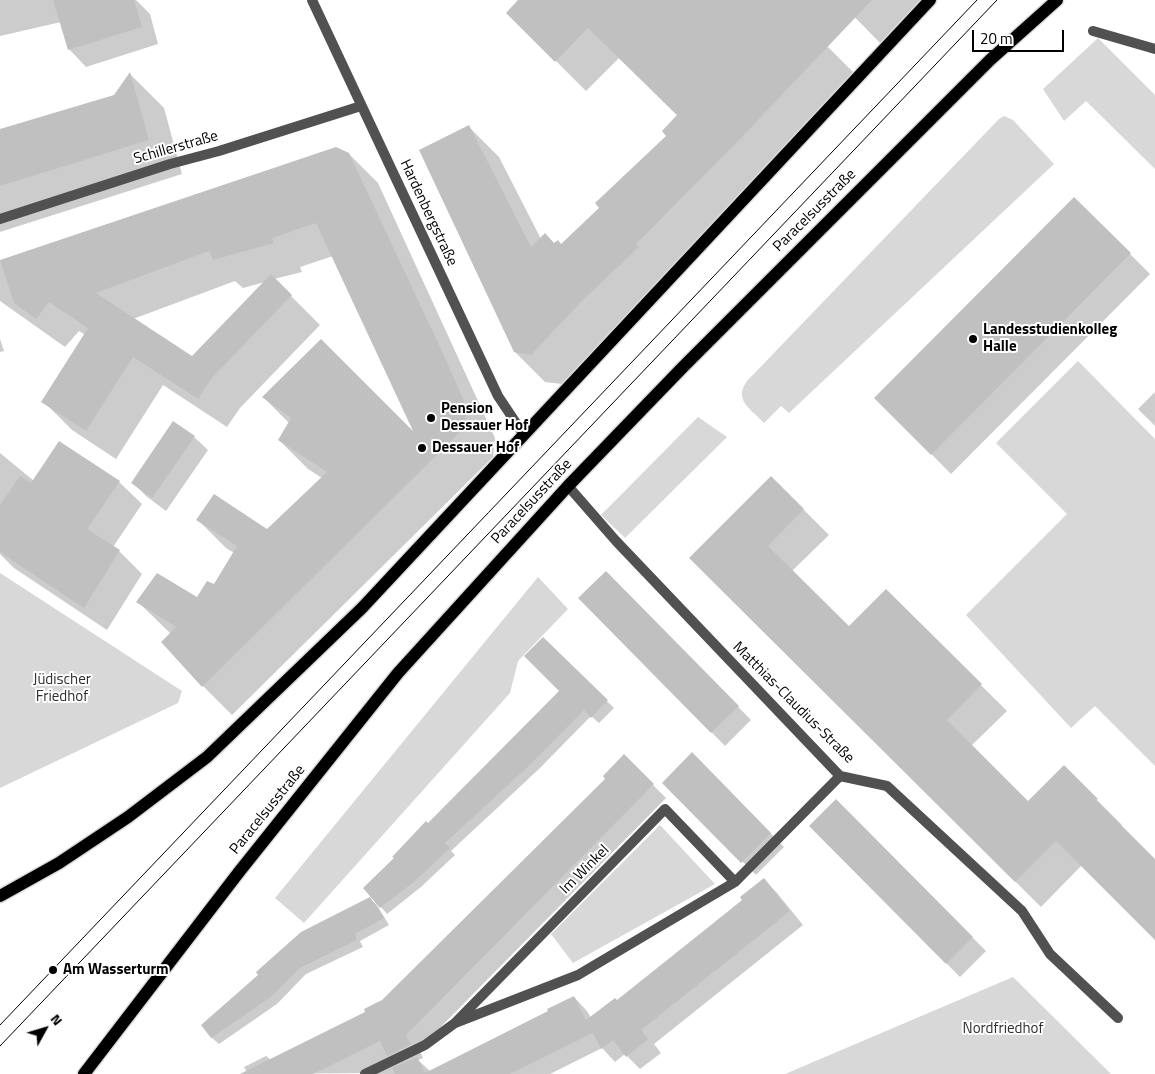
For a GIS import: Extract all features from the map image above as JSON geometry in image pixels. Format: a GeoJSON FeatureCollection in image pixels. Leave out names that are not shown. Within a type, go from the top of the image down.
{"type":"FeatureCollection","features":[{"type":"Feature","properties":{"kind":"main road"},"geometry":{"type":"LineString","coordinates":[[0,896],[58,863],[128,817],[207,758],[362,608],[930,0]]}},
{"type":"Feature","properties":{"kind":"main road","name":"Paracelsusstraße"},"geometry":{"type":"LineString","coordinates":[[84,1074],[240,872],[398,673],[568,486],[757,292],[990,60],[1057,0]]}},
{"type":"Feature","properties":{"kind":"street","name":"Hardenbergstraße"},"geometry":{"type":"LineString","coordinates":[[312,0],[498,396],[524,435]]}},
{"type":"Feature","properties":{"kind":"street"},"geometry":{"type":"LineString","coordinates":[[1093,32],[1155,49]]}},
{"type":"Feature","properties":{"kind":"street","name":"Schillerstraße"},"geometry":{"type":"LineString","coordinates":[[0,219],[170,164],[219,151],[361,106]]}},
{"type":"Feature","properties":{"kind":"street","name":"Matthias-Claudius-Straße"},"geometry":{"type":"LineString","coordinates":[[568,486],[616,541],[840,776],[886,786],[1022,911],[1050,954],[1118,1018]]}},
{"type":"Feature","properties":{"kind":"street","name":"Im Winkel"},"geometry":{"type":"LineString","coordinates":[[455,1023],[578,975],[735,882],[840,776]]}},
{"type":"Feature","properties":{"kind":"street","name":"Im Winkel"},"geometry":{"type":"LineString","coordinates":[[365,1074],[425,1045],[455,1023],[666,809],[735,882]]}},
{"type":"Feature","properties":{"kind":"green space"},"geometry":{"type":"Polygon","coordinates":[[[1098,38],[1155,95],[1155,169],[1086,101],[1064,121],[1043,89],[1098,38]]]}},
{"type":"Feature","properties":{"kind":"green space"},"geometry":{"type":"Polygon","coordinates":[[[1004,116],[1013,120],[1054,164],[789,413],[781,406],[764,423],[745,404],[742,394],[747,381],[999,119],[1004,116]]]}},
{"type":"Feature","properties":{"kind":"green space"},"geometry":{"type":"Polygon","coordinates":[[[1078,361],[1155,439],[1155,766],[1095,706],[1071,728],[966,615],[1067,514],[996,443],[1078,361]]]}},
{"type":"Feature","properties":{"kind":"green space"},"geometry":{"type":"Polygon","coordinates":[[[698,417],[727,437],[625,538],[601,515],[698,417]]]}},
{"type":"Feature","properties":{"kind":"green space","name":"Jüdischer Friedhof"},"geometry":{"type":"Polygon","coordinates":[[[0,573],[182,691],[178,703],[0,788],[0,573]]]}},
{"type":"Feature","properties":{"kind":"green space"},"geometry":{"type":"Polygon","coordinates":[[[538,577],[568,609],[518,661],[510,693],[304,923],[275,898],[538,577]]]}},
{"type":"Feature","properties":{"kind":"green space"},"geometry":{"type":"Polygon","coordinates":[[[660,825],[715,884],[573,963],[551,934],[660,825]]]}},
{"type":"Feature","properties":{"kind":"green space","name":"Nordfriedhof"},"geometry":{"type":"Polygon","coordinates":[[[1013,977],[1111,1074],[785,1074],[1013,977]]]}},
{"type":"Feature","properties":{"kind":"building"},"geometry":{"type":"Polygon","coordinates":[[[53,0],[134,0],[142,27],[68,50],[53,0]]]}},
{"type":"Feature","properties":{"kind":"building"},"geometry":{"type":"Polygon","coordinates":[[[518,0],[872,0],[742,137],[636,244],[639,247],[585,298],[531,355],[514,352],[419,150],[469,125],[531,247],[545,233],[554,243],[558,240],[561,244],[599,208],[595,203],[666,136],[662,131],[677,115],[588,28],[555,62],[506,13],[518,0]]]}},
{"type":"Feature","properties":{"kind":"building"},"geometry":{"type":"Polygon","coordinates":[[[130,72],[149,140],[0,186],[0,129],[114,95],[130,72]]]}},
{"type":"Feature","properties":{"kind":"building"},"geometry":{"type":"Polygon","coordinates":[[[336,147],[349,153],[447,362],[467,408],[464,428],[202,687],[161,642],[176,627],[136,602],[157,573],[197,597],[207,581],[214,584],[237,546],[196,520],[214,494],[267,529],[327,472],[278,440],[291,418],[262,397],[321,339],[413,431],[316,223],[272,238],[274,243],[213,260],[209,251],[96,293],[192,356],[271,274],[292,295],[211,379],[198,399],[133,357],[86,431],[41,402],[88,328],[49,302],[36,319],[14,303],[0,260],[336,147]]]}},
{"type":"Feature","properties":{"kind":"building"},"geometry":{"type":"Polygon","coordinates":[[[1074,197],[1131,253],[931,455],[874,398],[1074,197]]]}},
{"type":"Feature","properties":{"kind":"building"},"geometry":{"type":"Polygon","coordinates":[[[173,421],[195,436],[152,498],[131,483],[173,421]]]}},
{"type":"Feature","properties":{"kind":"building"},"geometry":{"type":"Polygon","coordinates":[[[59,441],[120,481],[87,529],[120,550],[84,608],[0,552],[0,505],[20,476],[31,483],[59,441]]]}},
{"type":"Feature","properties":{"kind":"building"},"geometry":{"type":"Polygon","coordinates":[[[771,476],[804,509],[768,546],[849,626],[886,589],[982,684],[947,720],[1028,801],[1064,765],[1155,859],[1155,940],[1056,841],[1015,882],[689,558],[771,476]]]}},
{"type":"Feature","properties":{"kind":"building"},"geometry":{"type":"Polygon","coordinates":[[[606,571],[739,706],[711,733],[578,598],[606,571]]]}},
{"type":"Feature","properties":{"kind":"building"},"geometry":{"type":"Polygon","coordinates":[[[543,637],[608,700],[591,718],[584,710],[533,762],[445,843],[450,848],[415,881],[380,908],[363,888],[394,858],[392,857],[426,821],[428,823],[559,691],[524,656],[543,637]]]}},
{"type":"Feature","properties":{"kind":"building"},"geometry":{"type":"Polygon","coordinates":[[[692,752],[771,833],[741,863],[662,783],[692,752]]]}},
{"type":"Feature","properties":{"kind":"building"},"geometry":{"type":"Polygon","coordinates":[[[624,754],[654,784],[406,1035],[411,1044],[387,1056],[380,1041],[313,1074],[240,1074],[365,1012],[364,1009],[382,1000],[605,779],[603,776],[624,754]]]}},
{"type":"Feature","properties":{"kind":"building"},"geometry":{"type":"Polygon","coordinates":[[[836,799],[973,937],[946,964],[809,826],[836,799]]]}},
{"type":"Feature","properties":{"kind":"building"},"geometry":{"type":"Polygon","coordinates":[[[764,878],[790,911],[641,1030],[648,1039],[626,1057],[613,1040],[601,1049],[593,1033],[510,1074],[395,1074],[392,1068],[417,1057],[425,1073],[574,996],[586,1020],[615,998],[617,1000],[742,900],[740,897],[764,878]]]}},
{"type":"Feature","properties":{"kind":"building"},"geometry":{"type":"Polygon","coordinates":[[[370,897],[384,918],[355,934],[357,940],[300,968],[271,997],[211,1038],[201,1025],[258,975],[256,972],[301,932],[370,897]]]}},
{"type":"Feature","properties":{"kind":"tram line"},"geometry":{"type":"LineString","coordinates":[[0,1025],[977,0]]}},
{"type":"Feature","properties":{"kind":"tram line"},"geometry":{"type":"LineString","coordinates":[[0,1046],[997,0]]}},
{"type":"Feature","properties":{"kind":"place","name":"Landesstudienkolleg Halle"},"geometry":{"type":"Point","coordinates":[973,339]}},
{"type":"Feature","properties":{"kind":"place","name":"Pension Dessauer Hof"},"geometry":{"type":"Point","coordinates":[431,418]}},
{"type":"Feature","properties":{"kind":"place","name":"Dessauer Hof"},"geometry":{"type":"Point","coordinates":[422,448]}},
{"type":"Feature","properties":{"kind":"place","name":"Am Wasserturm"},"geometry":{"type":"Point","coordinates":[53,970]}}]}
